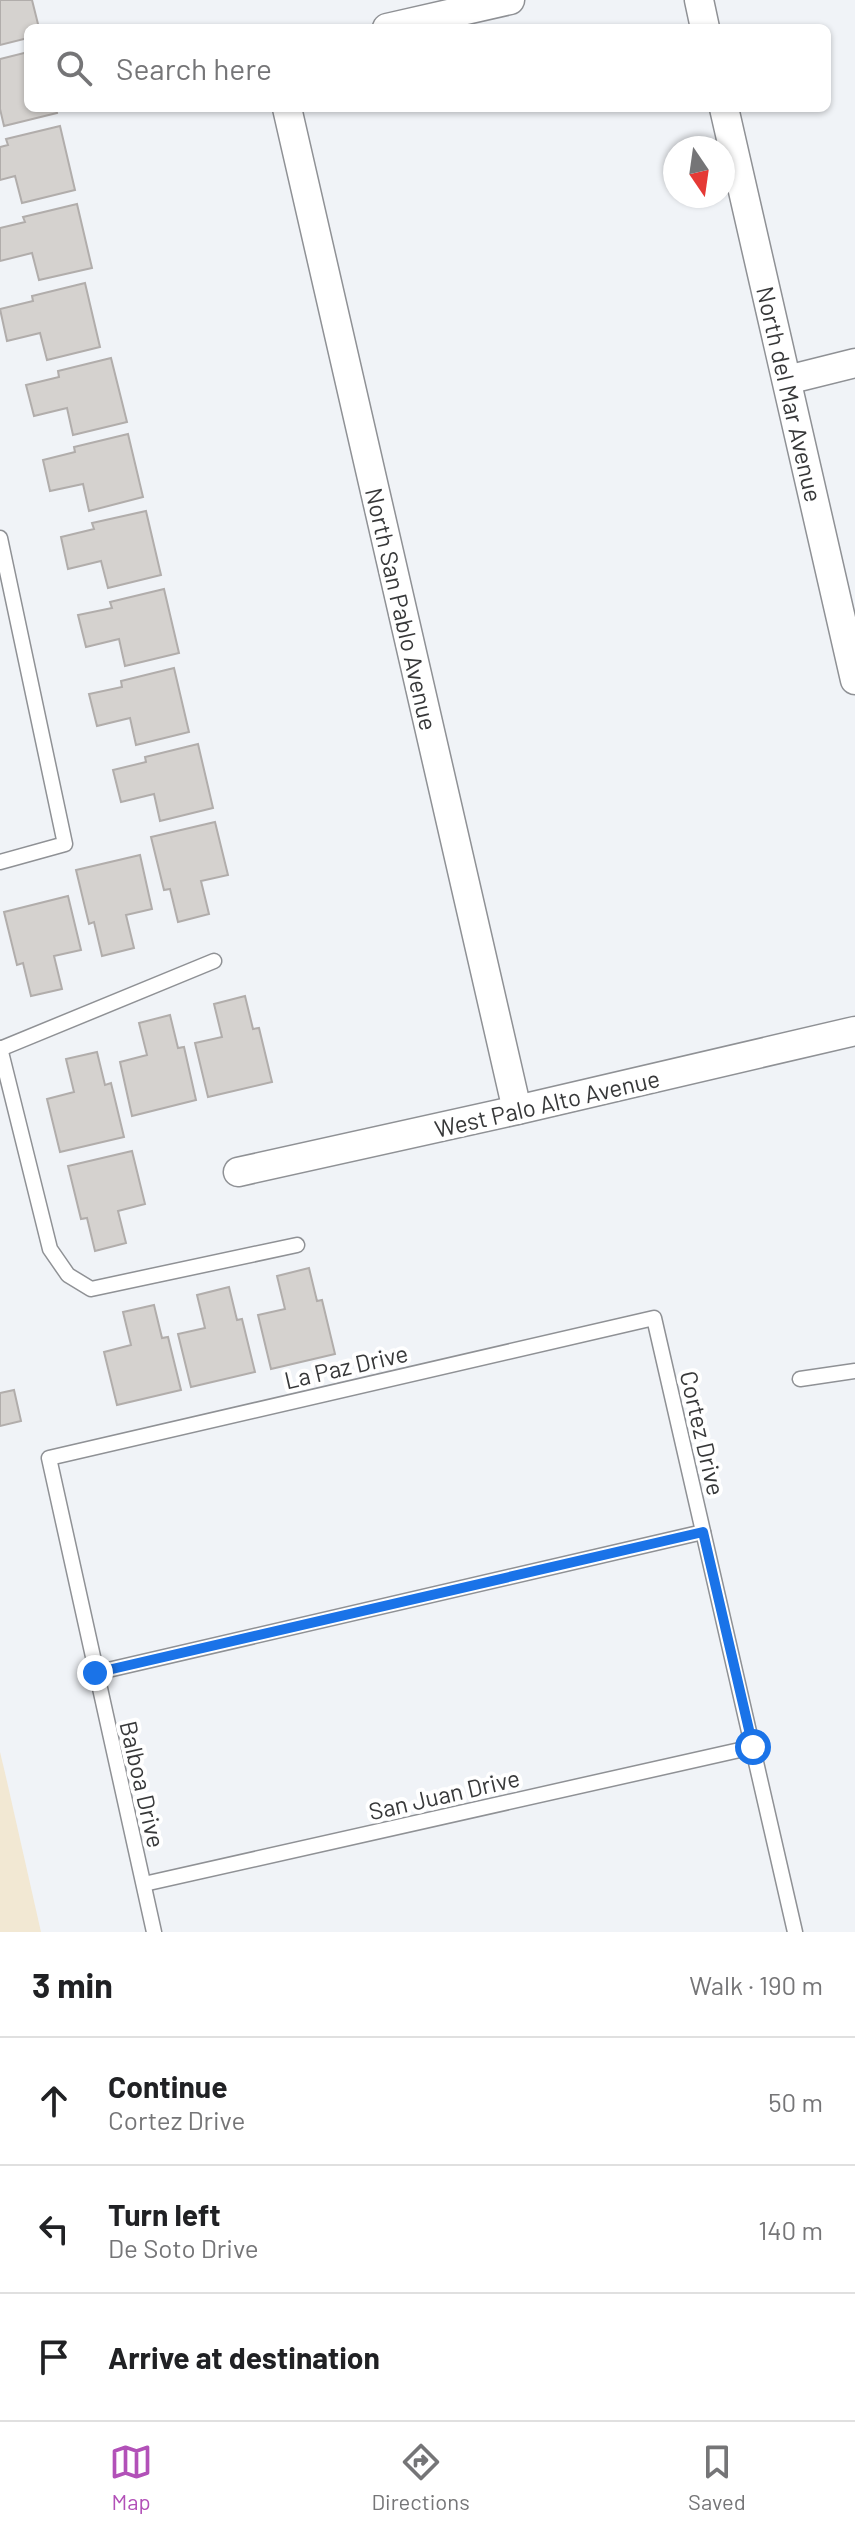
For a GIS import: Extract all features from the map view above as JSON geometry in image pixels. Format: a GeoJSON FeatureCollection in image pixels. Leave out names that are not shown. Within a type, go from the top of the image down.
{"type":"FeatureCollection","features":[{"type":"Feature","properties":{"kind":"street"},"geometry":{"type":"LineString","coordinates":[[405,24],[510,0]]}},
{"type":"Feature","properties":{"kind":"street"},"geometry":{"type":"LineString","coordinates":[[699,0],[704,24]]}},
{"type":"Feature","properties":{"kind":"street","name":"North San Pablo Avenue"},"geometry":{"type":"LineString","coordinates":[[288,112],[517,1110]]}},
{"type":"Feature","properties":{"kind":"street","name":"North del Mar Avenue"},"geometry":{"type":"LineString","coordinates":[[725,112],[855,680]]}},
{"type":"Feature","properties":{"kind":"street"},"geometry":{"type":"LineString","coordinates":[[787,380],[855,363]]}},
{"type":"Feature","properties":{"kind":"street","name":"West Palo Alto Avenue"},"geometry":{"type":"LineString","coordinates":[[238,1172],[855,1031]]}},
{"type":"Feature","properties":{"kind":"lane"},"geometry":{"type":"LineString","coordinates":[[0,538],[65,844],[0,862]]}},
{"type":"Feature","properties":{"kind":"lane"},"geometry":{"type":"LineString","coordinates":[[214,961],[0,1049],[50,1249],[68,1275],[91,1289],[297,1245]]}},
{"type":"Feature","properties":{"kind":"lane","name":"La Paz Drive"},"geometry":{"type":"LineString","coordinates":[[49,1458],[654,1318]]}},
{"type":"Feature","properties":{"kind":"lane","name":"Cortez Drive"},"geometry":{"type":"LineString","coordinates":[[654,1318],[795,1932]]}},
{"type":"Feature","properties":{"kind":"lane"},"geometry":{"type":"LineString","coordinates":[[800,1379],[855,1371]]}},
{"type":"Feature","properties":{"kind":"lane","name":"Balboa Drive"},"geometry":{"type":"LineString","coordinates":[[49,1458],[154,1932]]}},
{"type":"Feature","properties":{"kind":"lane"},"geometry":{"type":"LineString","coordinates":[[95,1673],[703,1532]]}},
{"type":"Feature","properties":{"kind":"lane","name":"San Juan Drive"},"geometry":{"type":"LineString","coordinates":[[144,1884],[753,1747]]}},
{"type":"Feature","properties":{"kind":"shaded area"},"geometry":{"type":"Polygon","coordinates":[[[0,1752],[6,1777],[41,1932],[0,1932],[0,1752]]]}},
{"type":"Feature","properties":{"kind":"building"},"geometry":{"type":"Polygon","coordinates":[[[0,0],[32,0],[38,24],[24,24],[24,39],[0,45],[0,0]]]}},
{"type":"Feature","properties":{"kind":"building"},"geometry":{"type":"Polygon","coordinates":[[[24,53],[24,112],[57,113],[4,126],[0,109],[0,59],[24,53]]]}},
{"type":"Feature","properties":{"kind":"building"},"geometry":{"type":"Polygon","coordinates":[[[60,126],[75,190],[22,203],[15,176],[0,180],[0,147],[8,145],[6,139],[60,126]]]}},
{"type":"Feature","properties":{"kind":"building"},"geometry":{"type":"Polygon","coordinates":[[[77,204],[92,268],[39,280],[32,253],[0,261],[0,228],[25,222],[23,217],[77,204]]]}},
{"type":"Feature","properties":{"kind":"building"},"geometry":{"type":"Polygon","coordinates":[[[85,283],[100,347],[47,360],[40,333],[7,341],[0,309],[33,301],[32,296],[85,283]]]}},
{"type":"Feature","properties":{"kind":"building"},"geometry":{"type":"Polygon","coordinates":[[[111,358],[127,422],[73,435],[67,408],[34,416],[26,385],[59,377],[58,371],[111,358]]]}},
{"type":"Feature","properties":{"kind":"building"},"geometry":{"type":"Polygon","coordinates":[[[128,434],[143,497],[89,511],[83,484],[50,491],[43,460],[75,452],[74,447],[128,434]]]}},
{"type":"Feature","properties":{"kind":"building"},"geometry":{"type":"Polygon","coordinates":[[[146,511],[161,575],[108,588],[101,561],[68,569],[61,537],[94,529],[92,523],[146,511]]]}},
{"type":"Feature","properties":{"kind":"building"},"geometry":{"type":"Polygon","coordinates":[[[164,589],[179,653],[125,666],[119,639],[86,647],[78,615],[112,608],[110,602],[164,589]]]}},
{"type":"Feature","properties":{"kind":"building"},"geometry":{"type":"Polygon","coordinates":[[[174,668],[189,732],[136,745],[130,718],[97,726],[89,694],[122,687],[121,681],[174,668]]]}},
{"type":"Feature","properties":{"kind":"building"},"geometry":{"type":"Polygon","coordinates":[[[198,744],[213,808],[160,821],[154,794],[121,802],[113,770],[146,762],[145,757],[198,744]]]}},
{"type":"Feature","properties":{"kind":"building"},"geometry":{"type":"Polygon","coordinates":[[[215,822],[228,875],[201,881],[209,914],[178,922],[170,889],[164,890],[151,837],[215,822]]]}},
{"type":"Feature","properties":{"kind":"building"},"geometry":{"type":"Polygon","coordinates":[[[140,855],[152,909],[126,915],[134,948],[102,956],[94,922],[89,924],[76,870],[140,855]]]}},
{"type":"Feature","properties":{"kind":"building"},"geometry":{"type":"Polygon","coordinates":[[[68,896],[81,950],[54,956],[62,989],[31,996],[23,963],[17,965],[4,912],[68,896]]]}},
{"type":"Feature","properties":{"kind":"building"},"geometry":{"type":"Polygon","coordinates":[[[245,996],[253,1029],[259,1028],[272,1082],[208,1097],[195,1043],[222,1037],[214,1004],[245,996]]]}},
{"type":"Feature","properties":{"kind":"building"},"geometry":{"type":"Polygon","coordinates":[[[170,1015],[178,1048],[184,1047],[196,1100],[132,1116],[120,1062],[147,1055],[139,1023],[170,1015]]]}},
{"type":"Feature","properties":{"kind":"building"},"geometry":{"type":"Polygon","coordinates":[[[97,1052],[105,1085],[111,1083],[124,1137],[60,1152],[47,1099],[74,1092],[66,1059],[97,1052]]]}},
{"type":"Feature","properties":{"kind":"building"},"geometry":{"type":"Polygon","coordinates":[[[132,1151],[145,1204],[118,1211],[126,1243],[95,1251],[87,1218],[81,1219],[68,1166],[132,1151]]]}},
{"type":"Feature","properties":{"kind":"building"},"geometry":{"type":"Polygon","coordinates":[[[309,1268],[317,1301],[322,1300],[335,1354],[271,1369],[258,1315],[285,1309],[277,1276],[309,1268]]]}},
{"type":"Feature","properties":{"kind":"building"},"geometry":{"type":"Polygon","coordinates":[[[229,1287],[237,1320],[242,1319],[255,1372],[191,1387],[178,1334],[205,1328],[197,1295],[229,1287]]]}},
{"type":"Feature","properties":{"kind":"building"},"geometry":{"type":"Polygon","coordinates":[[[154,1305],[162,1338],[168,1337],[181,1390],[117,1405],[104,1352],[131,1345],[123,1312],[154,1305]]]}},
{"type":"Feature","properties":{"kind":"building"},"geometry":{"type":"Polygon","coordinates":[[[14,1390],[21,1421],[0,1426],[0,1393],[14,1390]]]}},
{"type":"Feature","properties":{"kind":"route"},"geometry":{"type":"LineString","coordinates":[[95,1673],[703,1532],[753,1747]]}}]}
